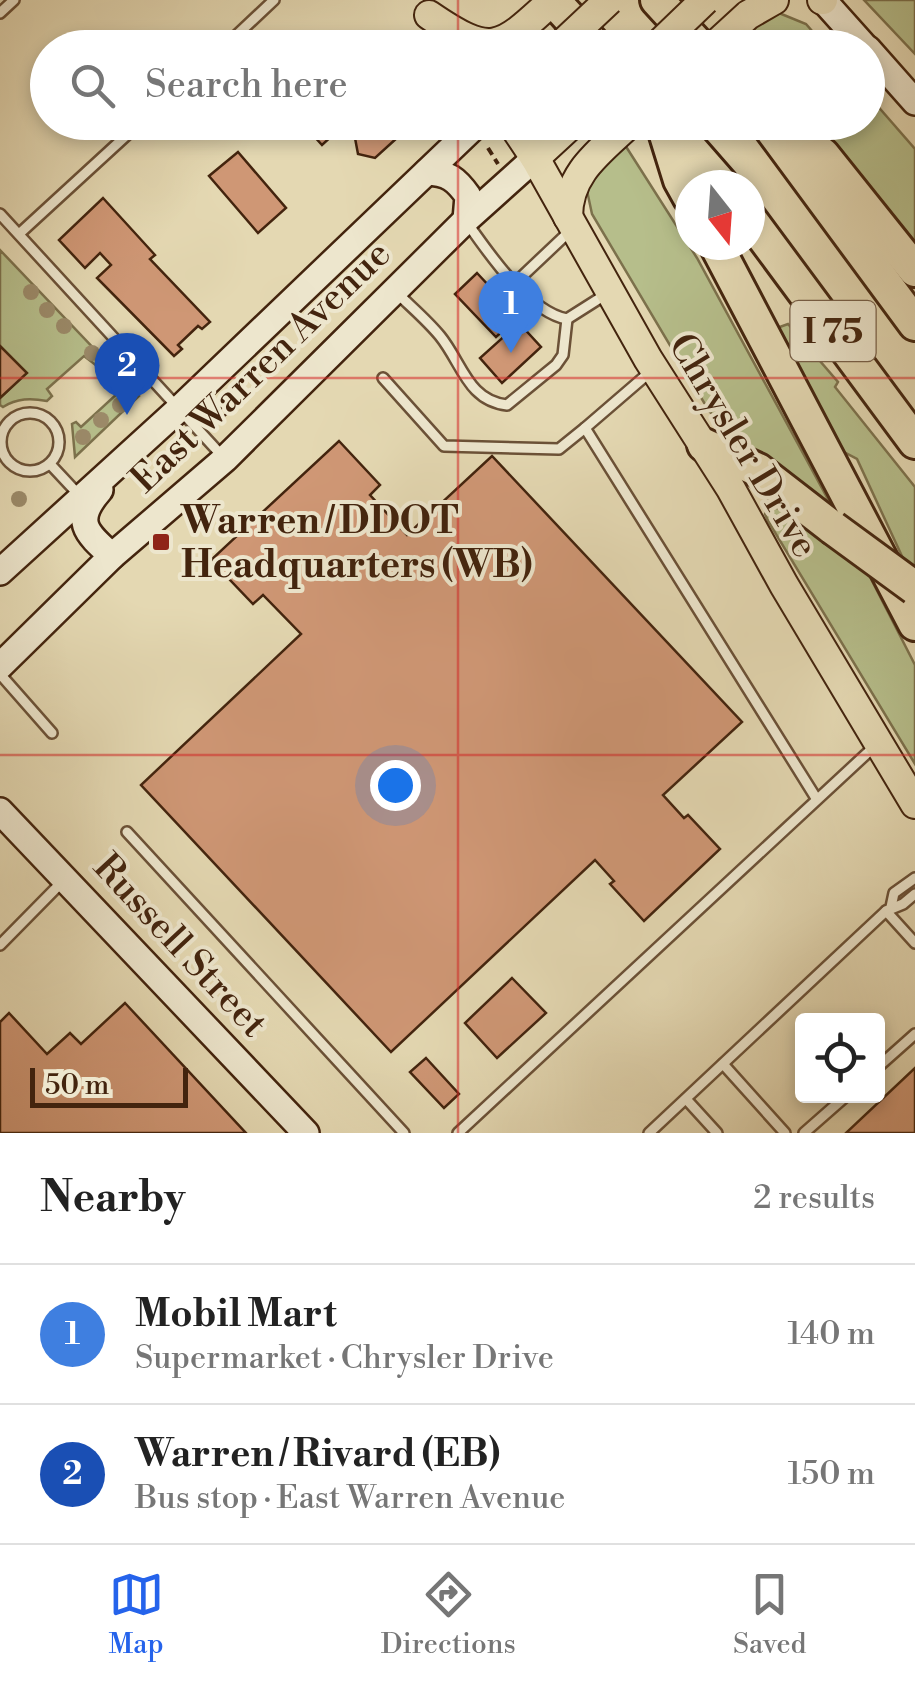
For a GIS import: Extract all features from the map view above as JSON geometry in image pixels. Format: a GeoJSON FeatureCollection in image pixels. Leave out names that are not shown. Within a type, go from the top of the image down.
{"type":"FeatureCollection","features":[{"type":"Feature","properties":{"kind":"highway"},"geometry":{"type":"LineString","coordinates":[[553,0],[580,30]]}},
{"type":"Feature","properties":{"kind":"highway"},"geometry":{"type":"LineString","coordinates":[[657,0],[684,30]]}},
{"type":"Feature","properties":{"kind":"highway"},"geometry":{"type":"LineString","coordinates":[[669,140],[677,170]]}},
{"type":"Feature","properties":{"kind":"highway"},"geometry":{"type":"LineString","coordinates":[[681,140],[708,170]]}},
{"type":"Feature","properties":{"kind":"highway","name":"I 75"},"geometry":{"type":"LineString","coordinates":[[779,140],[915,324]]}},
{"type":"Feature","properties":{"kind":"highway"},"geometry":{"type":"LineString","coordinates":[[804,140],[823,155],[915,270]]}},
{"type":"Feature","properties":{"kind":"highway","name":"I 75"},"geometry":{"type":"LineString","coordinates":[[765,239],[915,442]]}},
{"type":"Feature","properties":{"kind":"highway"},"geometry":{"type":"LineString","coordinates":[[724,260],[915,624]]}},
{"type":"Feature","properties":{"kind":"highway"},"geometry":{"type":"LineString","coordinates":[[704,445],[758,470],[915,588]]}},
{"type":"Feature","properties":{"kind":"main road"},"geometry":{"type":"LineString","coordinates":[[520,30],[553,0]]}},
{"type":"Feature","properties":{"kind":"main road"},"geometry":{"type":"LineString","coordinates":[[577,30],[609,0]]}},
{"type":"Feature","properties":{"kind":"main road"},"geometry":{"type":"LineString","coordinates":[[674,30],[706,0]]}},
{"type":"Feature","properties":{"kind":"main road"},"geometry":{"type":"LineString","coordinates":[[732,30],[774,0]]}},
{"type":"Feature","properties":{"kind":"main road"},"geometry":{"type":"LineString","coordinates":[[822,0],[850,30]]}},
{"type":"Feature","properties":{"kind":"main road"},"geometry":{"type":"LineString","coordinates":[[422,7],[452,30]]}},
{"type":"Feature","properties":{"kind":"main road"},"geometry":{"type":"LineString","coordinates":[[422,7],[441,30]]}},
{"type":"Feature","properties":{"kind":"main road"},"geometry":{"type":"LineString","coordinates":[[885,68],[915,102]]}},
{"type":"Feature","properties":{"kind":"main road","name":"East Warren Avenue"},"geometry":{"type":"LineString","coordinates":[[0,572],[179,409],[460,140]]}},
{"type":"Feature","properties":{"kind":"main road","name":"Chrysler Drive"},"geometry":{"type":"LineString","coordinates":[[523,140],[915,804]]}},
{"type":"Feature","properties":{"kind":"main road","name":"East Warren Avenue"},"geometry":{"type":"LineString","coordinates":[[0,670],[112,556],[224,459],[466,220],[554,140]]}},
{"type":"Feature","properties":{"kind":"main road"},"geometry":{"type":"LineString","coordinates":[[571,222],[568,195],[577,177],[612,140]]}},
{"type":"Feature","properties":{"kind":"main road"},"geometry":{"type":"LineString","coordinates":[[427,172],[445,173],[457,181],[468,196],[466,220]]}},
{"type":"Feature","properties":{"kind":"main road"},"geometry":{"type":"LineString","coordinates":[[112,556],[90,537],[84,524],[86,507],[146,438]]}},
{"type":"Feature","properties":{"kind":"main road","name":"Russell Street"},"geometry":{"type":"LineString","coordinates":[[0,810],[306,1133]]}},
{"type":"Feature","properties":{"kind":"lane"},"geometry":{"type":"LineString","coordinates":[[0,13],[14,0]]}},
{"type":"Feature","properties":{"kind":"lane"},"geometry":{"type":"LineString","coordinates":[[242,30],[274,0]]}},
{"type":"Feature","properties":{"kind":"lane"},"geometry":{"type":"LineString","coordinates":[[19,234],[121,140]]}},
{"type":"Feature","properties":{"kind":"lane"},"geometry":{"type":"LineString","coordinates":[[0,214],[224,459]]}},
{"type":"Feature","properties":{"kind":"lane"},"geometry":{"type":"LineString","coordinates":[[466,220],[500,272],[554,317],[567,319],[610,292]]}},
{"type":"Feature","properties":{"kind":"lane"},"geometry":{"type":"LineString","coordinates":[[515,284],[571,222]]}},
{"type":"Feature","properties":{"kind":"lane"},"geometry":{"type":"LineString","coordinates":[[395,290],[441,337],[481,399],[494,404],[507,405],[556,366],[563,354],[567,319]]}},
{"type":"Feature","properties":{"kind":"lane"},"geometry":{"type":"LineString","coordinates":[[384,378],[444,446],[559,449],[655,368]]}},
{"type":"Feature","properties":{"kind":"lane"},"geometry":{"type":"LineString","coordinates":[[29,413],[48,419],[59,436],[59,446],[50,464],[24,472],[8,462],[2,454],[1,436],[11,420],[29,413]]}},
{"type":"Feature","properties":{"kind":"lane"},"geometry":{"type":"LineString","coordinates":[[585,428],[816,798]]}},
{"type":"Feature","properties":{"kind":"lane"},"geometry":{"type":"LineString","coordinates":[[50,464],[80,497]]}},
{"type":"Feature","properties":{"kind":"lane"},"geometry":{"type":"LineString","coordinates":[[0,670],[52,733]]}},
{"type":"Feature","properties":{"kind":"lane"},"geometry":{"type":"LineString","coordinates":[[458,1133],[878,744]]}},
{"type":"Feature","properties":{"kind":"lane"},"geometry":{"type":"LineString","coordinates":[[126,832],[404,1133]]}},
{"type":"Feature","properties":{"kind":"lane"},"geometry":{"type":"LineString","coordinates":[[0,945],[66,878]]}},
{"type":"Feature","properties":{"kind":"lane"},"geometry":{"type":"LineString","coordinates":[[888,909],[894,893],[915,878]]}},
{"type":"Feature","properties":{"kind":"lane"},"geometry":{"type":"LineString","coordinates":[[649,1133],[888,909],[915,894]]}},
{"type":"Feature","properties":{"kind":"lane"},"geometry":{"type":"LineString","coordinates":[[888,909],[915,944]]}},
{"type":"Feature","properties":{"kind":"lane"},"geometry":{"type":"LineString","coordinates":[[885,1061],[915,1034]]}},
{"type":"Feature","properties":{"kind":"lane"},"geometry":{"type":"LineString","coordinates":[[723,1064],[785,1133]]}},
{"type":"Feature","properties":{"kind":"lane"},"geometry":{"type":"LineString","coordinates":[[686,1098],[717,1133]]}},
{"type":"Feature","properties":{"kind":"lane"},"geometry":{"type":"LineString","coordinates":[[804,1133],[838,1103]]}},
{"type":"Feature","properties":{"kind":"path"},"geometry":{"type":"LineString","coordinates":[[488,148],[498,164]]}},
{"type":"Feature","properties":{"kind":"path"},"geometry":{"type":"LineString","coordinates":[[215,404],[226,416]]}},
{"type":"Feature","properties":{"kind":"path"},"geometry":{"type":"LineString","coordinates":[[186,444],[192,450]]}},
{"type":"Feature","properties":{"kind":"green space"},"geometry":{"type":"Polygon","coordinates":[[[864,0],[915,0],[915,54],[864,0]]]}},
{"type":"Feature","properties":{"kind":"green space"},"geometry":{"type":"Polygon","coordinates":[[[779,13],[811,30],[748,30],[779,13]]]}},
{"type":"Feature","properties":{"kind":"green space"},"geometry":{"type":"Polygon","coordinates":[[[885,115],[915,149],[915,253],[820,140],[885,140],[885,115]]]}},
{"type":"Feature","properties":{"kind":"green space"},"geometry":{"type":"Polygon","coordinates":[[[625,145],[675,223],[675,260],[698,260],[836,514],[750,453],[709,411],[592,214],[586,186],[592,175],[625,145]]]}},
{"type":"Feature","properties":{"kind":"green space"},"geometry":{"type":"Polygon","coordinates":[[[0,250],[139,396],[75,457],[72,424],[76,422],[81,427],[118,393],[110,384],[110,376],[84,356],[47,389],[52,396],[47,401],[24,399],[0,405],[0,398],[26,373],[0,346],[0,250]]]}},
{"type":"Feature","properties":{"kind":"green space"},"geometry":{"type":"Polygon","coordinates":[[[788,324],[838,382],[835,387],[915,487],[915,573],[907,567],[857,459],[844,452],[777,328],[788,324]]]}},
{"type":"Feature","properties":{"kind":"green space"},"geometry":{"type":"Polygon","coordinates":[[[770,505],[788,513],[869,575],[915,665],[915,764],[768,521],[765,514],[770,505]]]}},
{"type":"Feature","properties":{"kind":"building"},"geometry":{"type":"Polygon","coordinates":[[[355,140],[395,140],[375,158],[358,154],[355,140]]]}},
{"type":"Feature","properties":{"kind":"building"},"geometry":{"type":"Polygon","coordinates":[[[238,152],[286,208],[258,233],[209,176],[238,152]]]}},
{"type":"Feature","properties":{"kind":"building"},"geometry":{"type":"Polygon","coordinates":[[[103,198],[155,255],[150,259],[210,322],[202,329],[198,326],[178,345],[182,349],[174,356],[97,278],[111,265],[100,253],[85,268],[59,240],[103,198]]]}},
{"type":"Feature","properties":{"kind":"building"},"geometry":{"type":"Polygon","coordinates":[[[477,273],[518,317],[496,337],[455,294],[477,273]]]}},
{"type":"Feature","properties":{"kind":"building"},"geometry":{"type":"Polygon","coordinates":[[[519,323],[541,347],[502,383],[480,358],[519,323]]]}},
{"type":"Feature","properties":{"kind":"building"},"geometry":{"type":"Polygon","coordinates":[[[0,346],[27,373],[0,398],[0,346]]]}},
{"type":"Feature","properties":{"kind":"building"},"geometry":{"type":"Polygon","coordinates":[[[339,441],[380,485],[370,495],[407,535],[492,456],[742,722],[663,795],[720,849],[644,921],[610,884],[614,881],[595,860],[391,1052],[141,785],[301,634],[263,595],[253,604],[211,560],[339,441]]]}},
{"type":"Feature","properties":{"kind":"building"},"geometry":{"type":"Polygon","coordinates":[[[512,978],[546,1013],[497,1058],[465,1023],[512,978]]]}},
{"type":"Feature","properties":{"kind":"building"},"geometry":{"type":"Polygon","coordinates":[[[125,1003],[246,1133],[0,1133],[0,1022],[9,1013],[47,1054],[70,1033],[81,1044],[125,1003]]]}},
{"type":"Feature","properties":{"kind":"building"},"geometry":{"type":"Polygon","coordinates":[[[426,1058],[459,1094],[444,1108],[410,1072],[426,1058]]]}},
{"type":"Feature","properties":{"kind":"building"},"geometry":{"type":"Polygon","coordinates":[[[915,1068],[915,1133],[846,1133],[878,1103],[885,1103],[885,1096],[915,1068]]]}},
{"type":"Feature","properties":{"kind":"place","name":"Mobil Mart"},"geometry":{"type":"Point","coordinates":[511,353]}},
{"type":"Feature","properties":{"kind":"place","name":"Warren / Rivard (EB)"},"geometry":{"type":"Point","coordinates":[127,415]}},
{"type":"Feature","properties":{"kind":"place","name":"Warren / DDOT Headquarters (WB)"},"geometry":{"type":"Point","coordinates":[161,542]}}]}
